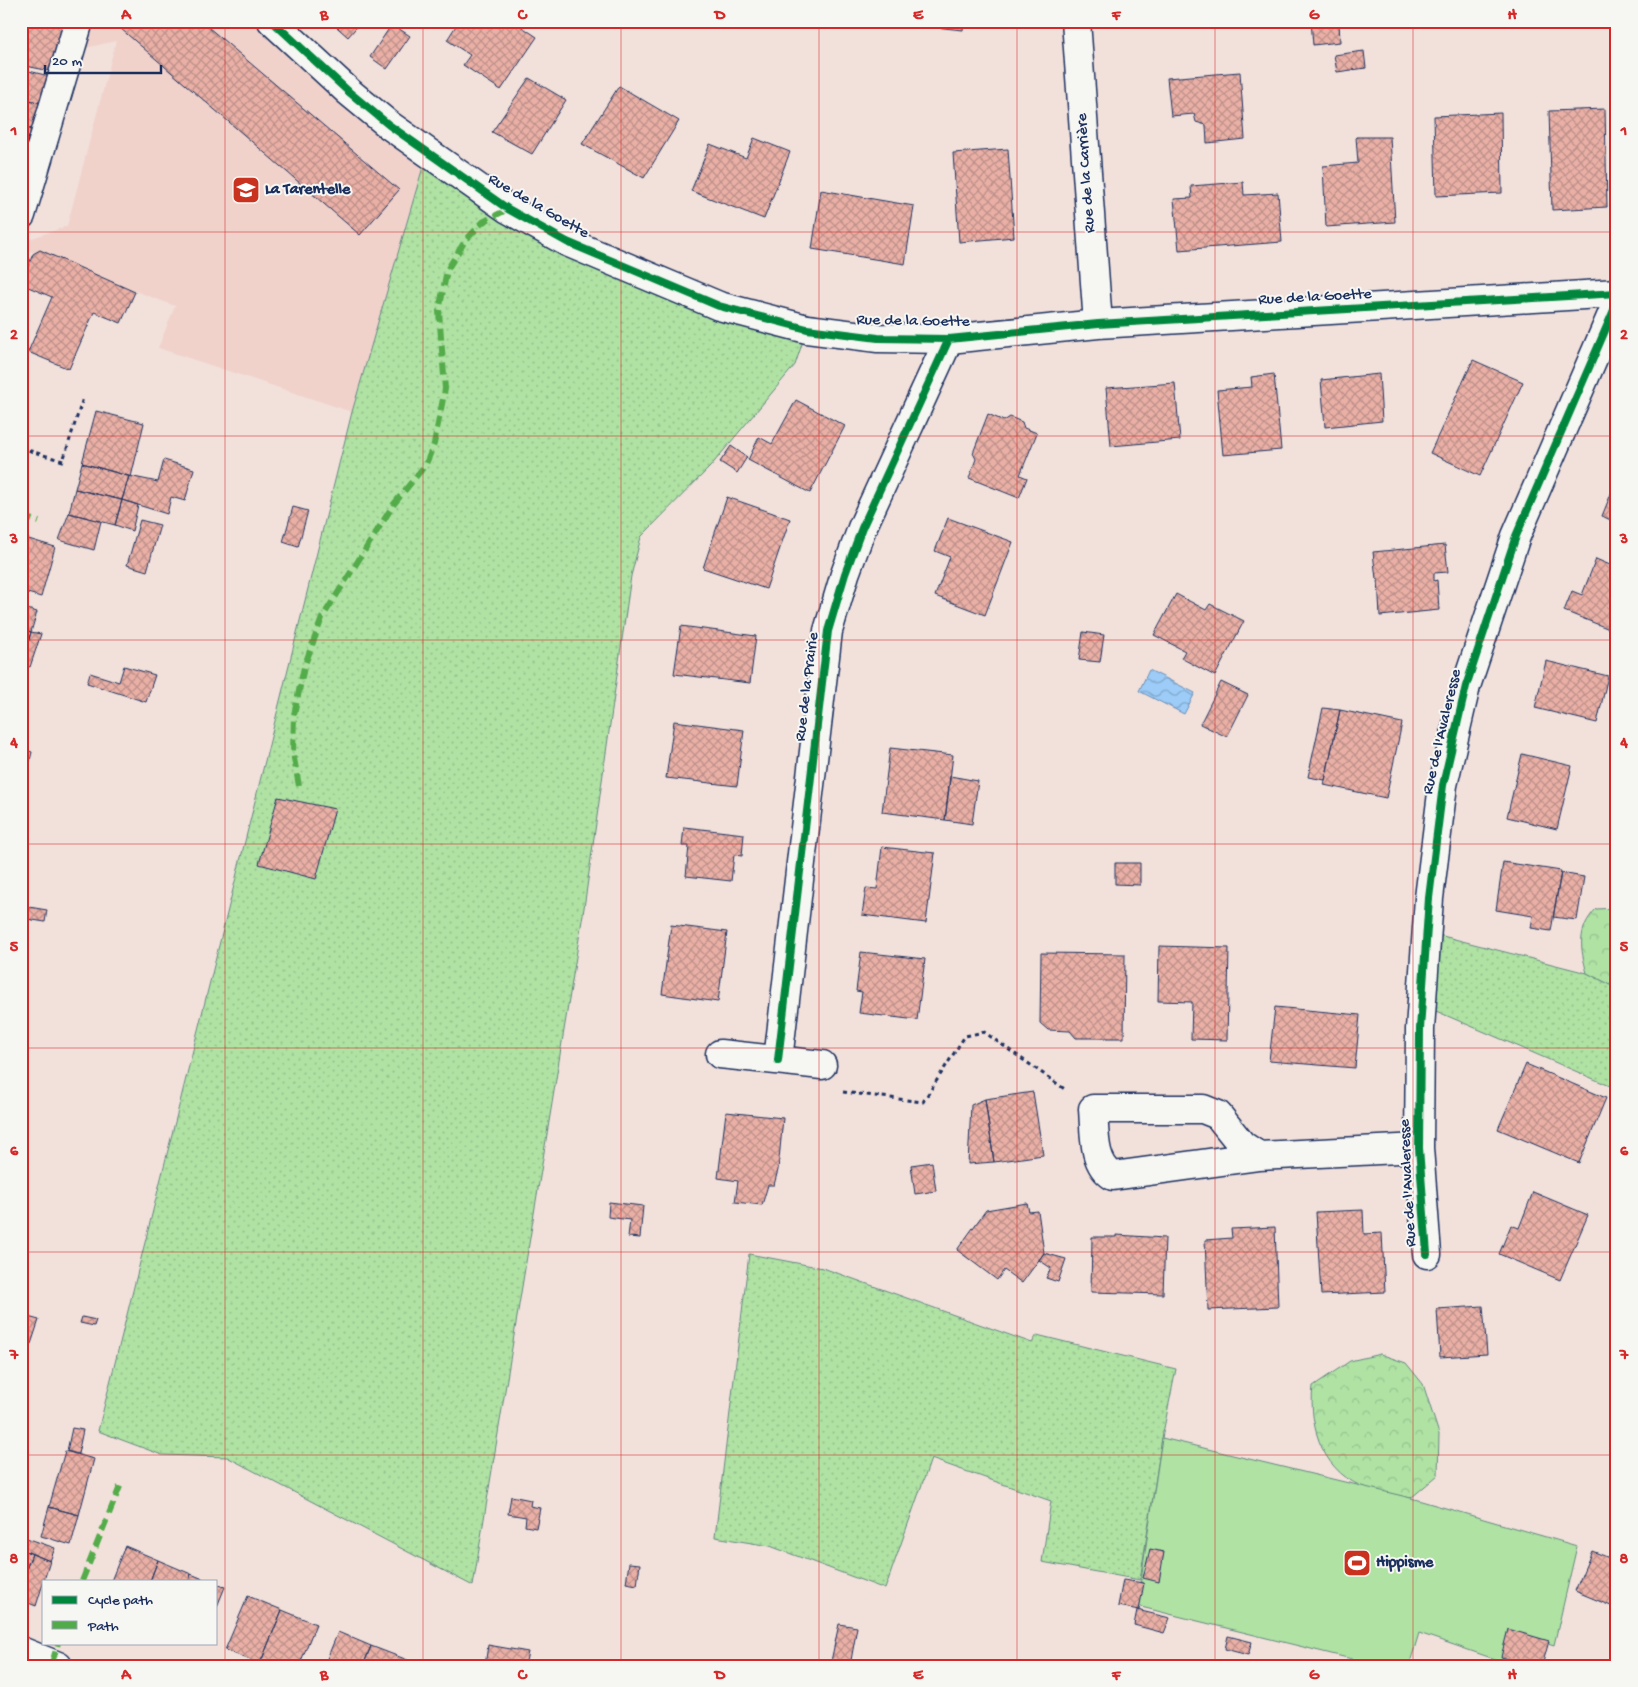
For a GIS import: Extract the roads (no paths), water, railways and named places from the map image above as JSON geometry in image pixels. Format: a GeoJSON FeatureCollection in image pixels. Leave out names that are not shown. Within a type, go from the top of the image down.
{"type":"FeatureCollection","features":[{"type":"Feature","properties":{"kind":"street"},"geometry":{"type":"LineString","coordinates":[[21,215],[79,21]]}},
{"type":"Feature","properties":{"kind":"street","name":"Rue de la Carrière"},"geometry":{"type":"LineString","coordinates":[[1076,21],[1098,324]]}},
{"type":"Feature","properties":{"kind":"street","name":"Rue de la Goette"},"geometry":{"type":"LineString","coordinates":[[282,30],[349,92],[427,153],[508,209],[567,242],[719,306],[806,329],[878,338],[949,339],[1098,324],[1617,293]]}},
{"type":"Feature","properties":{"kind":"street","name":"Rue de l'Avaleresse"},"geometry":{"type":"LineString","coordinates":[[1427,1254],[1419,1148],[1420,1029],[1430,898],[1443,785],[1466,686],[1516,536],[1617,304]]}},
{"type":"Feature","properties":{"kind":"street","name":"Rue de la Prairie"},"geometry":{"type":"LineString","coordinates":[[778,1060],[828,631],[845,574],[862,528],[949,339]]}},
{"type":"Feature","properties":{"kind":"street"},"geometry":{"type":"LineString","coordinates":[[720,1054],[822,1065]]}},
{"type":"Feature","properties":{"kind":"street","name":"Rue de l'Avaleresse"},"geometry":{"type":"LineString","coordinates":[[1259,1156],[1242,1145],[1218,1115],[1203,1109],[1093,1109],[1098,1161],[1104,1170],[1113,1176],[1259,1156],[1419,1148]]}},
{"type":"Feature","properties":{"kind":"street"},"geometry":{"type":"LineString","coordinates":[[21,1652],[58,1666]]}},
{"type":"Feature","properties":{"kind":"water"},"geometry":{"type":"Polygon","coordinates":[[[1149,670],[1195,693],[1184,714],[1139,691],[1149,670]]]}},
{"type":"Feature","properties":{"kind":"place","name":"La Tarentelle"},"geometry":{"type":"Point","coordinates":[246,190]}},
{"type":"Feature","properties":{"kind":"place","name":"Hippisme"},"geometry":{"type":"Point","coordinates":[1357,1563]}}]}
